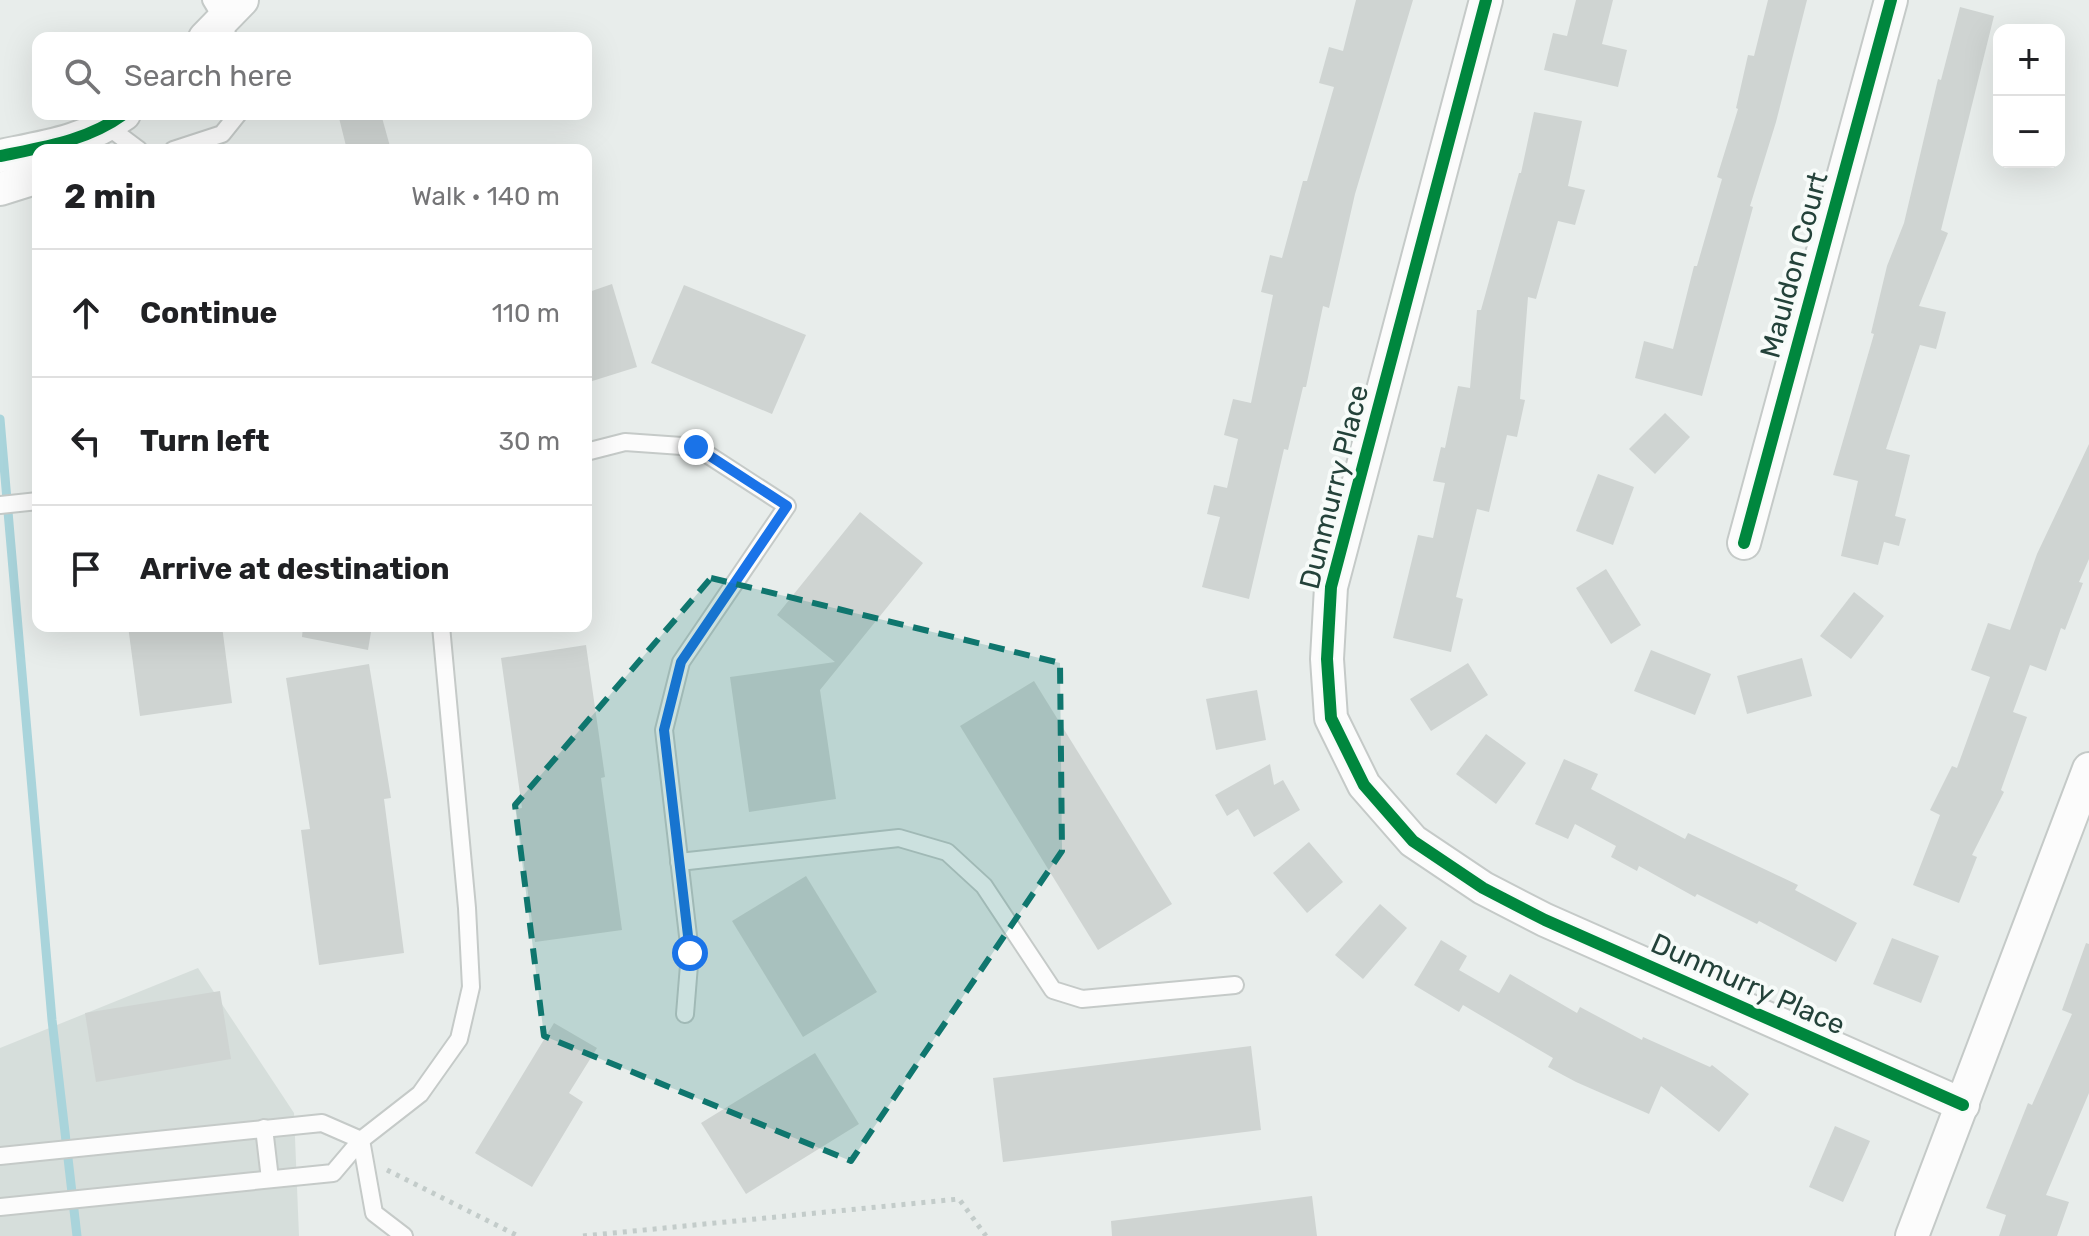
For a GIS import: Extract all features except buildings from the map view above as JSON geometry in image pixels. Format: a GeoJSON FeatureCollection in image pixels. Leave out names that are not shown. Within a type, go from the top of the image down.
{"type":"FeatureCollection","features":[{"type":"Feature","properties":{"kind":"street","name":"Dunmurry Place"},"geometry":{"type":"LineString","coordinates":[[1486,0],[1331,587],[1327,659],[1331,718],[1364,785],[1413,841],[1483,888],[1545,920],[1963,1105]]}},
{"type":"Feature","properties":{"kind":"street","name":"Mauldon Court"},"geometry":{"type":"LineString","coordinates":[[1744,543],[1891,0]]}},
{"type":"Feature","properties":{"kind":"street"},"geometry":{"type":"LineString","coordinates":[[68,144],[116,120]]}},
{"type":"Feature","properties":{"kind":"street"},"geometry":{"type":"LineString","coordinates":[[0,156],[32,151]]}},
{"type":"Feature","properties":{"kind":"street"},"geometry":{"type":"LineString","coordinates":[[0,189],[32,179]]}},
{"type":"Feature","properties":{"kind":"street"},"geometry":{"type":"LineString","coordinates":[[1912,1236],[2089,769]]}},
{"type":"Feature","properties":{"kind":"lane"},"geometry":{"type":"LineString","coordinates":[[116,120],[134,144]]}},
{"type":"Feature","properties":{"kind":"lane"},"geometry":{"type":"LineString","coordinates":[[191,144],[222,134],[233,120]]}},
{"type":"Feature","properties":{"kind":"lane"},"geometry":{"type":"LineString","coordinates":[[592,450],[625,442],[696,447],[787,506],[681,662],[664,730],[690,953],[685,1014]]}},
{"type":"Feature","properties":{"kind":"lane"},"geometry":{"type":"LineString","coordinates":[[0,505],[32,502]]}},
{"type":"Feature","properties":{"kind":"lane"},"geometry":{"type":"LineString","coordinates":[[0,1207],[333,1173],[361,1140],[420,1094],[459,1039],[471,987],[467,908],[442,632]]}},
{"type":"Feature","properties":{"kind":"lane"},"geometry":{"type":"LineString","coordinates":[[679,862],[899,838],[947,852],[984,886],[1053,990],[1082,999],[1235,985]]}},
{"type":"Feature","properties":{"kind":"lane"},"geometry":{"type":"LineString","coordinates":[[0,1156],[322,1123],[361,1140]]}},
{"type":"Feature","properties":{"kind":"lane"},"geometry":{"type":"LineString","coordinates":[[264,1128],[270,1179]]}},
{"type":"Feature","properties":{"kind":"lane"},"geometry":{"type":"LineString","coordinates":[[361,1140],[374,1213],[404,1236]]}},
{"type":"Feature","properties":{"kind":"path"},"geometry":{"type":"LineString","coordinates":[[364,1159],[518,1236]]}},
{"type":"Feature","properties":{"kind":"path"},"geometry":{"type":"LineString","coordinates":[[583,1236],[959,1199],[986,1236]]}},
{"type":"Feature","properties":{"kind":"highlighted area"},"geometry":{"type":"Polygon","coordinates":[[[711,578],[1060,663],[1062,851],[851,1161],[544,1036],[515,805],[711,578]]]}},
{"type":"Feature","properties":{"kind":"shaded area"},"geometry":{"type":"Polygon","coordinates":[[[198,968],[294,1113],[299,1236],[0,1236],[0,1048],[198,968]]]}},
{"type":"Feature","properties":{"kind":"waterway"},"geometry":{"type":"LineString","coordinates":[[0,419],[52,1020],[77,1236]]}},
{"type":"Feature","properties":{"kind":"cycle path"},"geometry":{"type":"LineString","coordinates":[[1486,0],[1331,587],[1327,659],[1331,718],[1364,785],[1413,841],[1483,888],[1545,920],[1963,1105]]}},
{"type":"Feature","properties":{"kind":"cycle path"},"geometry":{"type":"LineString","coordinates":[[1744,543],[1891,0]]}},
{"type":"Feature","properties":{"kind":"cycle path"},"geometry":{"type":"LineString","coordinates":[[56,144],[95,131],[115,120]]}},
{"type":"Feature","properties":{"kind":"cycle path"},"geometry":{"type":"LineString","coordinates":[[0,156],[32,149]]}},
{"type":"Feature","properties":{"kind":"route"},"geometry":{"type":"LineString","coordinates":[[690,953],[664,730],[681,662],[787,506],[696,447]]}}]}
